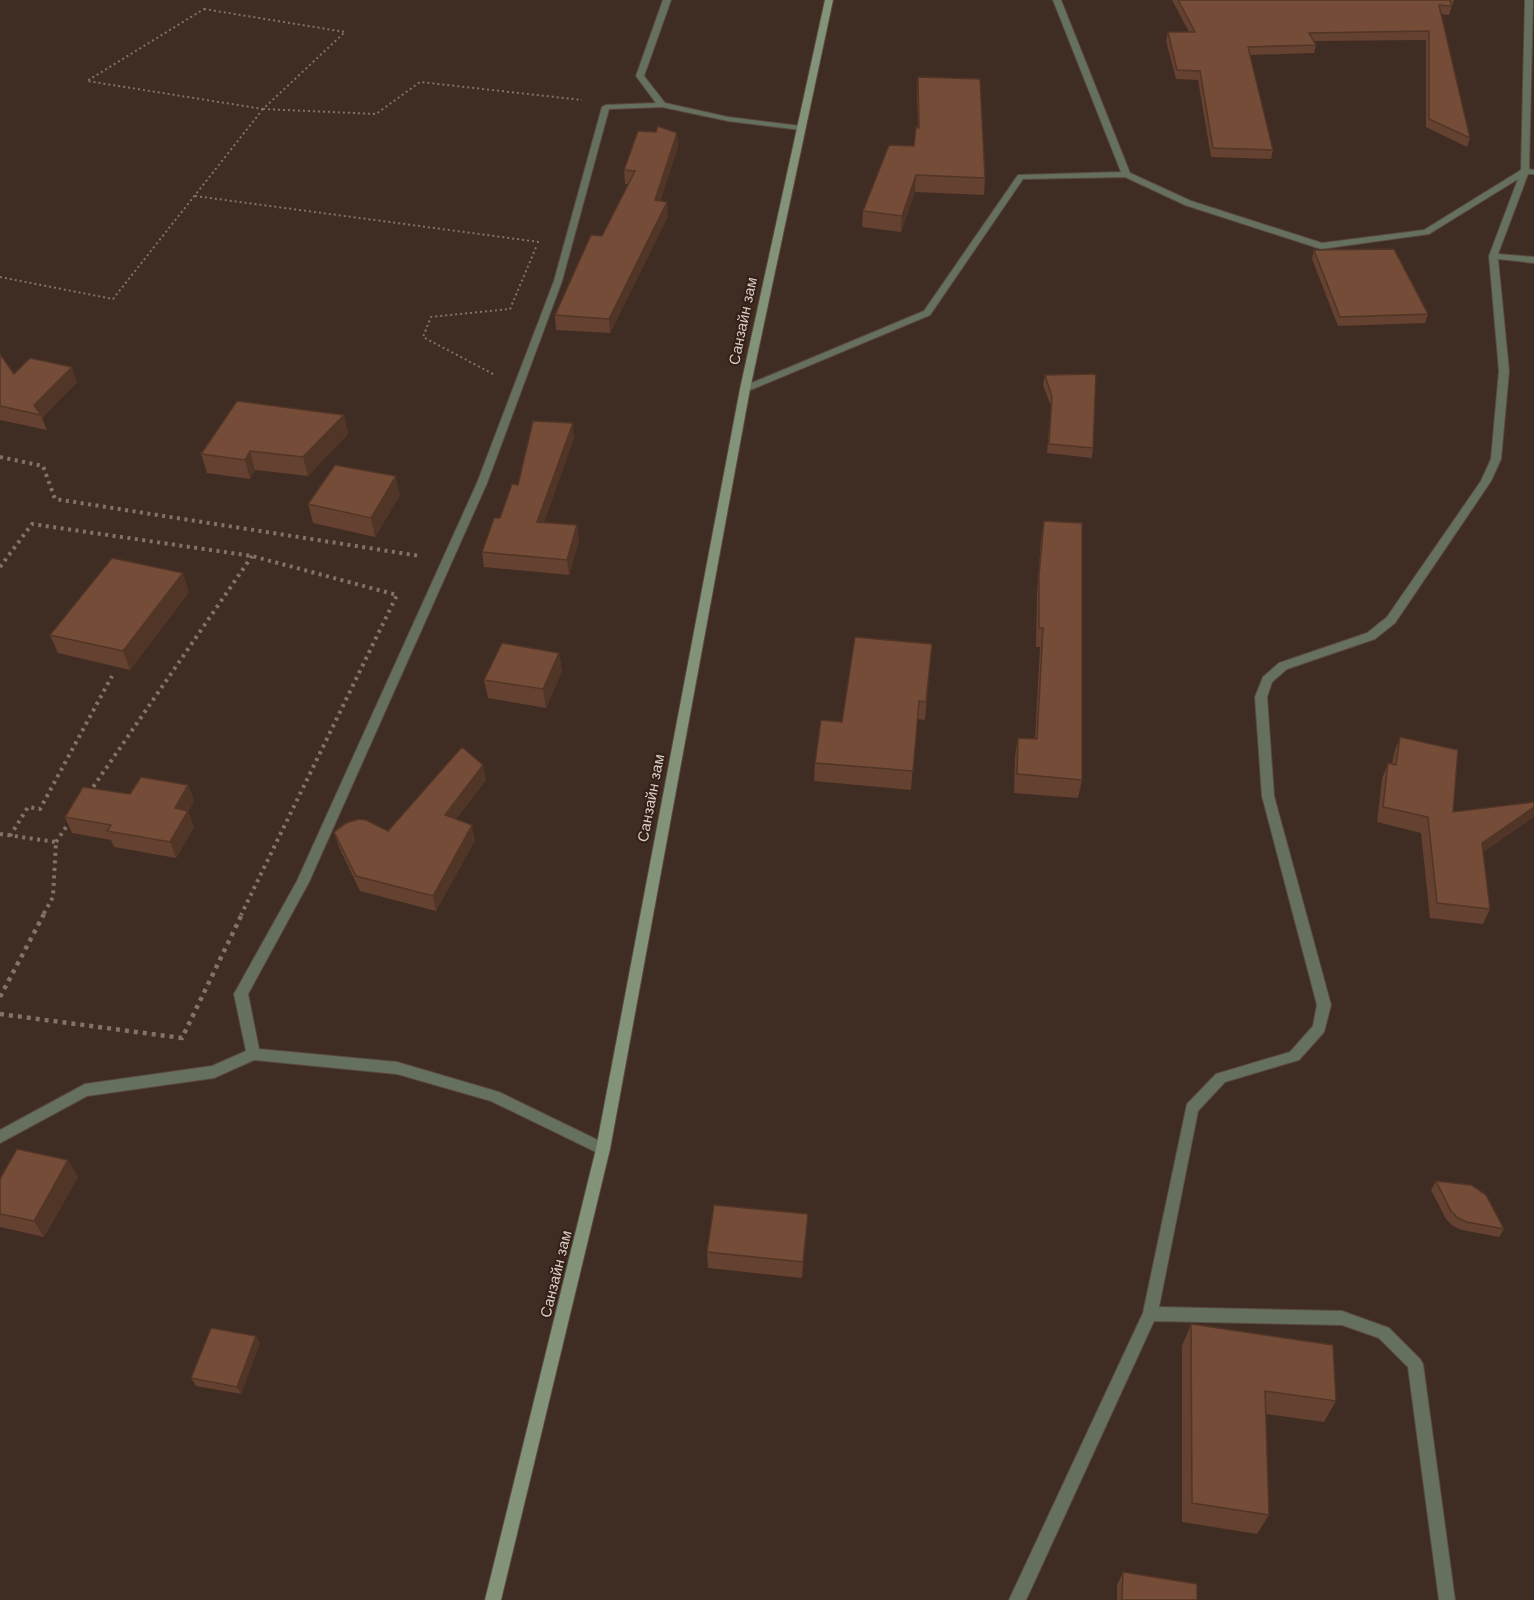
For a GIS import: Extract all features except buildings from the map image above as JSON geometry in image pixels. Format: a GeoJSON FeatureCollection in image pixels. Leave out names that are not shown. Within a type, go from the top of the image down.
{"type":"FeatureCollection","features":[{"type":"Feature","properties":{"kind":"main road","name":"Санзайн зам"},"geometry":{"type":"LineString","coordinates":[[493,1600],[603,1149],[745,389],[829,0]]}},
{"type":"Feature","properties":{"kind":"street"},"geometry":{"type":"LineString","coordinates":[[662,105],[640,76],[667,0]]}},
{"type":"Feature","properties":{"kind":"street"},"geometry":{"type":"LineString","coordinates":[[1057,0],[1126,174]]}},
{"type":"Feature","properties":{"kind":"street"},"geometry":{"type":"LineString","coordinates":[[1017,1600],[1150,1314],[1192,1108],[1221,1077],[1294,1056],[1319,1028],[1324,1005],[1268,796],[1261,697],[1267,680],[1283,666],[1371,636],[1391,620],[1486,481],[1496,459],[1504,371],[1493,256],[1529,171],[1529,0]]}},
{"type":"Feature","properties":{"kind":"street"},"geometry":{"type":"LineString","coordinates":[[253,1054],[241,994],[303,882],[482,483],[558,281],[606,107],[662,105],[728,119],[801,128]]}},
{"type":"Feature","properties":{"kind":"street"},"geometry":{"type":"LineString","coordinates":[[745,389],[927,313],[1021,177],[1126,174],[1188,203],[1321,246],[1426,232],[1529,171]]}},
{"type":"Feature","properties":{"kind":"street"},"geometry":{"type":"LineString","coordinates":[[1493,256],[1534,260]]}},
{"type":"Feature","properties":{"kind":"street"},"geometry":{"type":"LineString","coordinates":[[0,1137],[85,1090],[214,1072],[253,1054],[397,1068],[494,1096],[603,1149]]}},
{"type":"Feature","properties":{"kind":"street"},"geometry":{"type":"LineString","coordinates":[[1150,1314],[1342,1318],[1384,1333],[1415,1364],[1447,1600]]}},
{"type":"Feature","properties":{"kind":"path"},"geometry":{"type":"LineString","coordinates":[[0,277],[113,299],[262,109],[345,32],[204,9],[87,81],[262,109],[376,114],[420,81],[589,101]]}},
{"type":"Feature","properties":{"kind":"path"},"geometry":{"type":"LineString","coordinates":[[194,195],[539,242],[510,309],[431,317],[423,337],[495,375]]}},
{"type":"Feature","properties":{"kind":"path"},"geometry":{"type":"LineString","coordinates":[[0,457],[43,466],[55,499],[447,561]]}},
{"type":"Feature","properties":{"kind":"path"},"geometry":{"type":"LineString","coordinates":[[0,567],[32,524],[252,556],[397,595],[183,1038],[0,1014]]}},
{"type":"Feature","properties":{"kind":"path"},"geometry":{"type":"LineString","coordinates":[[83,802],[252,556]]}},
{"type":"Feature","properties":{"kind":"path"},"geometry":{"type":"LineString","coordinates":[[10,836],[28,807],[40,809],[112,676]]}},
{"type":"Feature","properties":{"kind":"path"},"geometry":{"type":"LineString","coordinates":[[0,997],[54,897],[56,842],[76,812]]}},
{"type":"Feature","properties":{"kind":"path"},"geometry":{"type":"LineString","coordinates":[[0,834],[56,842]]}}]}
